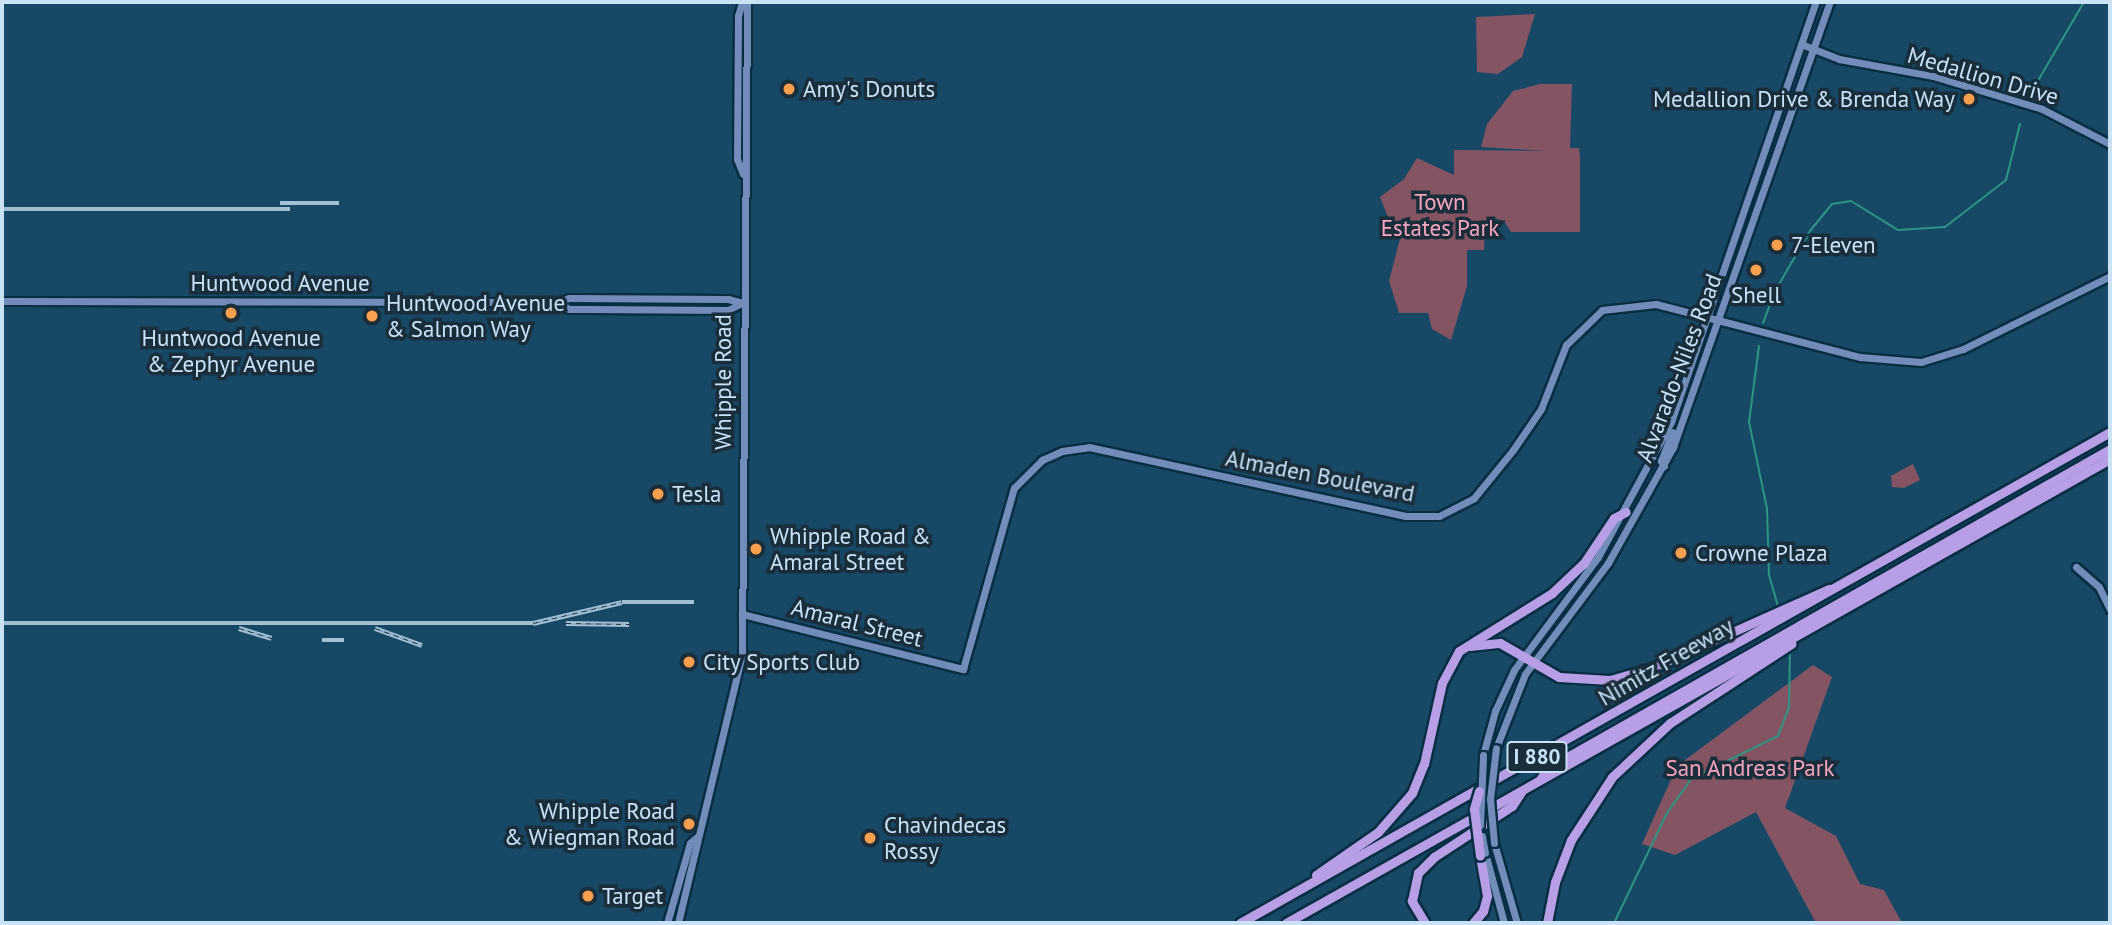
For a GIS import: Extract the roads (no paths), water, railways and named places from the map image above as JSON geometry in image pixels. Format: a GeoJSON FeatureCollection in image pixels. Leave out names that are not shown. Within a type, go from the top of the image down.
{"type":"FeatureCollection","features":[{"type":"Feature","properties":{"kind":"highway"},"geometry":{"type":"LineString","coordinates":[[1459,651],[1494,643],[1567,679],[1610,680],[1652,667],[1761,617],[1833,588],[2110,432]]}},
{"type":"Feature","properties":{"kind":"highway","name":"I 880"},"geometry":{"type":"LineString","coordinates":[[1825,615],[2110,449]]}},
{"type":"Feature","properties":{"kind":"highway","name":"Nimitz Freeway"},"geometry":{"type":"LineString","coordinates":[[1286,923],[1772,649],[1825,615],[2110,459]]}},
{"type":"Feature","properties":{"kind":"highway"},"geometry":{"type":"LineString","coordinates":[[1307,884],[1320,870],[1378,832],[1412,793],[1424,764],[1442,683],[1459,651],[1552,593],[1584,563],[1614,518],[1626,512]]}},
{"type":"Feature","properties":{"kind":"highway","name":"Nimitz Freeway"},"geometry":{"type":"LineString","coordinates":[[1240,923],[1765,628],[1816,595]]}},
{"type":"Feature","properties":{"kind":"highway"},"geometry":{"type":"LineString","coordinates":[[1547,923],[1568,847],[1612,777],[1670,723],[1772,649]]}},
{"type":"Feature","properties":{"kind":"highway"},"geometry":{"type":"LineString","coordinates":[[1425,923],[1414,908],[1411,894],[1423,867],[1512,806],[1522,790]]}},
{"type":"Feature","properties":{"kind":"highway"},"geometry":{"type":"LineString","coordinates":[[1473,923],[1483,911],[1487,896],[1474,809],[1479,791]]}},
{"type":"Feature","properties":{"kind":"main road","name":"Whipple Road"},"geometry":{"type":"LineString","coordinates":[[678,923],[740,675],[743,174],[749,146],[745,2]]}},
{"type":"Feature","properties":{"kind":"main road","name":"Alvarado-Niles Road"},"geometry":{"type":"LineString","coordinates":[[1479,791],[1483,755],[1495,711],[1523,656],[1586,575],[1626,512],[1678,404],[1816,2]]}},
{"type":"Feature","properties":{"kind":"main road","name":"Alvarado-Niles Road"},"geometry":{"type":"LineString","coordinates":[[1517,923],[1495,847],[1490,799],[1496,748],[1510,703],[1533,662],[1602,572],[1664,466],[1718,323],[1830,2]]}},
{"type":"Feature","properties":{"kind":"main road","name":"Medallion Drive"},"geometry":{"type":"LineString","coordinates":[[1801,44],[1861,65],[1933,76],[2042,109],[2110,144]]}},
{"type":"Feature","properties":{"kind":"main road","name":"Almaden Boulevard"},"geometry":{"type":"LineString","coordinates":[[963,669],[1008,502],[1014,488],[1042,460],[1089,447],[1406,516],[1439,516],[1474,498],[1513,450],[1541,409],[1566,345],[1602,310],[1656,304],[1706,320],[1884,362],[1920,362],[1963,349],[2110,276]]}},
{"type":"Feature","properties":{"kind":"main road","name":"Huntwood Avenue"},"geometry":{"type":"LineString","coordinates":[[2,301],[557,302],[623,298],[743,303]]}},
{"type":"Feature","properties":{"kind":"main road"},"geometry":{"type":"LineString","coordinates":[[1664,466],[1661,461],[1678,404]]}},
{"type":"Feature","properties":{"kind":"main road"},"geometry":{"type":"LineString","coordinates":[[2076,566],[2099,587],[2110,610]]}},
{"type":"Feature","properties":{"kind":"main road","name":"Amaral Street"},"geometry":{"type":"LineString","coordinates":[[742,614],[963,669]]}},
{"type":"Feature","properties":{"kind":"main road","name":"Whipple Road"},"geometry":{"type":"LineString","coordinates":[[667,923],[690,843],[698,836]]}},
{"type":"Feature","properties":{"kind":"main road"},"geometry":{"type":"LineString","coordinates":[[1482,854],[1504,923]]}},
{"type":"Feature","properties":{"kind":"waterway"},"geometry":{"type":"LineString","coordinates":[[2032,91],[2084,2]]}},
{"type":"Feature","properties":{"kind":"waterway"},"geometry":{"type":"LineString","coordinates":[[1763,323],[1775,291],[1810,231],[1832,204],[1851,201],[1898,230],[1945,227],[2006,180],[2020,124]]}},
{"type":"Feature","properties":{"kind":"waterway"},"geometry":{"type":"LineString","coordinates":[[1759,346],[1749,422],[1767,509],[1769,575],[1778,606]]}},
{"type":"Feature","properties":{"kind":"waterway"},"geometry":{"type":"LineString","coordinates":[[1614,923],[1667,813],[1692,778],[1778,736],[1789,707],[1790,648]]}},
{"type":"Feature","properties":{"kind":"railway"},"geometry":{"type":"LineString","coordinates":[[280,203],[339,203]]}},
{"type":"Feature","properties":{"kind":"railway"},"geometry":{"type":"LineString","coordinates":[[2,209],[290,209]]}},
{"type":"Feature","properties":{"kind":"railway"},"geometry":{"type":"LineString","coordinates":[[2,623],[533,623],[622,602],[694,602]]}},
{"type":"Feature","properties":{"kind":"railway"},"geometry":{"type":"LineString","coordinates":[[566,623],[629,624]]}},
{"type":"Feature","properties":{"kind":"railway"},"geometry":{"type":"LineString","coordinates":[[239,628],[272,638]]}},
{"type":"Feature","properties":{"kind":"railway"},"geometry":{"type":"LineString","coordinates":[[375,628],[422,645]]}},
{"type":"Feature","properties":{"kind":"railway"},"geometry":{"type":"LineString","coordinates":[[322,640],[344,640]]}},
{"type":"Feature","properties":{"kind":"place","name":"Amy's Donuts"},"geometry":{"type":"Point","coordinates":[789,89]}},
{"type":"Feature","properties":{"kind":"place","name":"Medallion Drive & Brenda Way"},"geometry":{"type":"Point","coordinates":[1969,99]}},
{"type":"Feature","properties":{"kind":"place","name":"7-Eleven"},"geometry":{"type":"Point","coordinates":[1777,245]}},
{"type":"Feature","properties":{"kind":"place","name":"Shell"},"geometry":{"type":"Point","coordinates":[1756,270]}},
{"type":"Feature","properties":{"kind":"place","name":"Huntwood Avenue & Zephyr Avenue"},"geometry":{"type":"Point","coordinates":[231,313]}},
{"type":"Feature","properties":{"kind":"place","name":"Huntwood Avenue & Salmon Way"},"geometry":{"type":"Point","coordinates":[372,316]}},
{"type":"Feature","properties":{"kind":"place","name":"Tesla"},"geometry":{"type":"Point","coordinates":[658,494]}},
{"type":"Feature","properties":{"kind":"place","name":"Whipple Road & Amaral Street"},"geometry":{"type":"Point","coordinates":[756,549]}},
{"type":"Feature","properties":{"kind":"place","name":"Crowne Plaza"},"geometry":{"type":"Point","coordinates":[1681,553]}},
{"type":"Feature","properties":{"kind":"place","name":"City Sports Club"},"geometry":{"type":"Point","coordinates":[689,662]}},
{"type":"Feature","properties":{"kind":"place","name":"Whipple Road & Wiegman Road"},"geometry":{"type":"Point","coordinates":[689,824]}},
{"type":"Feature","properties":{"kind":"place","name":"Chavindecas Rossy"},"geometry":{"type":"Point","coordinates":[870,838]}},
{"type":"Feature","properties":{"kind":"place","name":"Target"},"geometry":{"type":"Point","coordinates":[588,896]}},
{"type":"Feature","properties":{"kind":"park label","name":"Town Estates Park"},"geometry":{"type":"Point","coordinates":[1440,215]}},
{"type":"Feature","properties":{"kind":"park label","name":"San Andreas Park"},"geometry":{"type":"Point","coordinates":[1750,768]}}]}
